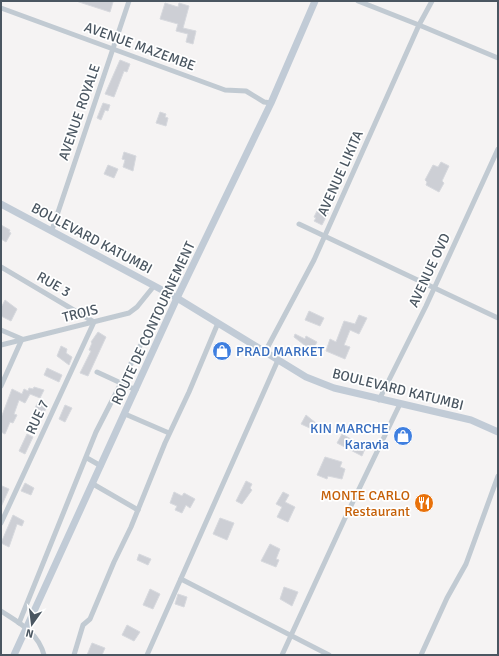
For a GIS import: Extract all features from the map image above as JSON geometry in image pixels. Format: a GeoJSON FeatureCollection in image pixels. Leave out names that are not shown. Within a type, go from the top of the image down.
{"type":"FeatureCollection","features":[{"type":"Feature","properties":{"kind":"street","name":"AVENUE ROYALE"},"geometry":{"type":"LineString","coordinates":[[52,230],[129,1]]}},
{"type":"Feature","properties":{"kind":"street","name":"ROUTE DE CONTOURNEMENT"},"geometry":{"type":"LineString","coordinates":[[14,655],[177,298],[271,103],[315,1]]}},
{"type":"Feature","properties":{"kind":"street"},"geometry":{"type":"LineString","coordinates":[[358,1],[419,24],[498,58]]}},
{"type":"Feature","properties":{"kind":"street","name":"AVENUE LIKITA"},"geometry":{"type":"LineString","coordinates":[[265,352],[325,236],[419,24],[432,1]]}},
{"type":"Feature","properties":{"kind":"street","name":"AVENUE MAZEMBE"},"geometry":{"type":"LineString","coordinates":[[1,8],[225,90],[246,91],[264,102],[271,103]]}},
{"type":"Feature","properties":{"kind":"street","name":"AVENUE OVD"},"geometry":{"type":"LineString","coordinates":[[379,400],[435,288],[498,148]]}},
{"type":"Feature","properties":{"kind":"street","name":"BOULEVARD KATUMBI"},"geometry":{"type":"LineString","coordinates":[[1,204],[177,298],[318,383],[379,400],[471,420],[498,432]]}},
{"type":"Feature","properties":{"kind":"street"},"geometry":{"type":"LineString","coordinates":[[299,224],[498,318]]}},
{"type":"Feature","properties":{"kind":"street","name":"RUE 3"},"geometry":{"type":"LineString","coordinates":[[1,267],[94,322]]}},
{"type":"Feature","properties":{"kind":"street","name":"TROIS"},"geometry":{"type":"LineString","coordinates":[[1,345],[129,313],[137,307],[154,286]]}},
{"type":"Feature","properties":{"kind":"street","name":"RUE 7"},"geometry":{"type":"LineString","coordinates":[[1,523],[94,322]]}},
{"type":"Feature","properties":{"kind":"street"},"geometry":{"type":"LineString","coordinates":[[74,655],[84,625],[90,619],[138,510],[169,433],[218,323]]}},
{"type":"Feature","properties":{"kind":"street"},"geometry":{"type":"LineString","coordinates":[[1,330],[22,339],[1,386]]}},
{"type":"Feature","properties":{"kind":"street"},"geometry":{"type":"LineString","coordinates":[[19,623],[70,495],[87,458],[96,432],[140,346]]}},
{"type":"Feature","properties":{"kind":"street"},"geometry":{"type":"LineString","coordinates":[[147,655],[278,360]]}},
{"type":"Feature","properties":{"kind":"street"},"geometry":{"type":"LineString","coordinates":[[97,372],[136,390]]}},
{"type":"Feature","properties":{"kind":"street"},"geometry":{"type":"LineString","coordinates":[[282,655],[346,516],[400,404]]}},
{"type":"Feature","properties":{"kind":"street"},"geometry":{"type":"LineString","coordinates":[[125,414],[169,433]]}},
{"type":"Feature","properties":{"kind":"street"},"geometry":{"type":"LineString","coordinates":[[87,458],[101,466]]}},
{"type":"Feature","properties":{"kind":"street"},"geometry":{"type":"LineString","coordinates":[[421,655],[447,598],[466,564],[498,476]]}},
{"type":"Feature","properties":{"kind":"street"},"geometry":{"type":"LineString","coordinates":[[93,484],[138,510]]}},
{"type":"Feature","properties":{"kind":"street"},"geometry":{"type":"LineString","coordinates":[[181,579],[328,655]]}},
{"type":"Feature","properties":{"kind":"street"},"geometry":{"type":"LineString","coordinates":[[1,611],[26,628],[39,640],[44,655]]}},
{"type":"Feature","properties":{"kind":"building"},"geometry":{"type":"Polygon","coordinates":[[[76,1],[111,1],[113,2],[110,12],[76,1]]]}},
{"type":"Feature","properties":{"kind":"building"},"geometry":{"type":"Polygon","coordinates":[[[165,3],[178,7],[179,3],[189,6],[183,28],[196,31],[193,44],[186,42],[188,34],[176,31],[178,24],[160,19],[165,3]]]}},
{"type":"Feature","properties":{"kind":"building"},"geometry":{"type":"Polygon","coordinates":[[[120,60],[130,64],[127,72],[124,71],[114,97],[105,94],[120,60]]]}},
{"type":"Feature","properties":{"kind":"building"},"geometry":{"type":"Polygon","coordinates":[[[103,103],[110,105],[108,111],[105,110],[101,120],[97,118],[103,103]]]}},
{"type":"Feature","properties":{"kind":"building"},"geometry":{"type":"Polygon","coordinates":[[[160,112],[166,114],[165,117],[168,118],[166,126],[156,123],[160,112]]]}},
{"type":"Feature","properties":{"kind":"building"},"geometry":{"type":"Polygon","coordinates":[[[124,152],[136,156],[133,171],[123,167],[125,160],[122,159],[124,152]]]}},
{"type":"Feature","properties":{"kind":"building"},"geometry":{"type":"Polygon","coordinates":[[[441,162],[449,166],[442,181],[444,183],[439,192],[426,185],[427,182],[425,180],[433,165],[438,167],[441,162]]]}},
{"type":"Feature","properties":{"kind":"building"},"geometry":{"type":"Polygon","coordinates":[[[108,165],[118,169],[114,178],[104,174],[108,165]]]}},
{"type":"Feature","properties":{"kind":"building"},"geometry":{"type":"Polygon","coordinates":[[[320,209],[328,213],[322,225],[314,221],[317,211],[319,212],[320,209]]]}},
{"type":"Feature","properties":{"kind":"building"},"geometry":{"type":"Polygon","coordinates":[[[1,225],[10,230],[9,232],[11,233],[6,242],[1,239],[1,225]]]}},
{"type":"Feature","properties":{"kind":"building"},"geometry":{"type":"Polygon","coordinates":[[[5,300],[17,309],[11,321],[1,316],[1,306],[5,300]]]}},
{"type":"Feature","properties":{"kind":"building"},"geometry":{"type":"Polygon","coordinates":[[[309,311],[324,318],[320,326],[305,320],[309,311]]]}},
{"type":"Feature","properties":{"kind":"building"},"geometry":{"type":"Polygon","coordinates":[[[359,315],[367,318],[359,334],[350,330],[344,345],[350,347],[345,359],[326,351],[330,339],[336,342],[344,321],[355,324],[359,315]]]}},
{"type":"Feature","properties":{"kind":"building"},"geometry":{"type":"Polygon","coordinates":[[[98,332],[106,337],[88,376],[80,373],[91,351],[89,350],[92,343],[91,342],[98,332]]]}},
{"type":"Feature","properties":{"kind":"building"},"geometry":{"type":"Polygon","coordinates":[[[295,334],[305,339],[306,336],[317,342],[312,351],[294,337],[295,334]]]}},
{"type":"Feature","properties":{"kind":"building"},"geometry":{"type":"Polygon","coordinates":[[[61,346],[67,349],[66,353],[72,357],[69,365],[57,356],[61,346]]]}},
{"type":"Feature","properties":{"kind":"building"},"geometry":{"type":"Polygon","coordinates":[[[47,368],[62,375],[59,382],[44,375],[47,368]]]}},
{"type":"Feature","properties":{"kind":"building"},"geometry":{"type":"Polygon","coordinates":[[[34,387],[44,390],[40,398],[30,394],[25,403],[19,400],[14,414],[17,415],[13,423],[10,422],[5,434],[1,432],[1,418],[12,389],[22,394],[24,389],[28,391],[29,388],[33,389],[34,387]]]}},
{"type":"Feature","properties":{"kind":"building"},"geometry":{"type":"Polygon","coordinates":[[[38,402],[47,406],[43,415],[34,410],[38,402]]]}},
{"type":"Feature","properties":{"kind":"building"},"geometry":{"type":"Polygon","coordinates":[[[65,405],[72,408],[65,422],[59,419],[65,405]]]}},
{"type":"Feature","properties":{"kind":"building"},"geometry":{"type":"Polygon","coordinates":[[[306,415],[317,424],[314,430],[301,424],[306,415]]]}},
{"type":"Feature","properties":{"kind":"building"},"geometry":{"type":"Polygon","coordinates":[[[27,434],[33,437],[25,454],[19,451],[27,434]]]}},
{"type":"Feature","properties":{"kind":"building"},"geometry":{"type":"Polygon","coordinates":[[[342,434],[360,444],[359,446],[365,449],[362,456],[337,443],[342,434]]]}},
{"type":"Feature","properties":{"kind":"building"},"geometry":{"type":"Polygon","coordinates":[[[325,457],[342,462],[340,467],[345,469],[342,479],[328,476],[327,479],[317,475],[325,457]]]}},
{"type":"Feature","properties":{"kind":"building"},"geometry":{"type":"Polygon","coordinates":[[[246,481],[252,484],[250,488],[252,490],[242,504],[236,501],[246,481]]]}},
{"type":"Feature","properties":{"kind":"building"},"geometry":{"type":"Polygon","coordinates":[[[25,483],[34,488],[31,495],[21,491],[25,483]]]}},
{"type":"Feature","properties":{"kind":"building"},"geometry":{"type":"Polygon","coordinates":[[[2,486],[9,489],[1,507],[1,489],[2,486]]]}},
{"type":"Feature","properties":{"kind":"building"},"geometry":{"type":"Polygon","coordinates":[[[174,492],[182,496],[184,493],[195,499],[190,508],[186,505],[182,513],[175,510],[177,506],[170,503],[174,492]]]}},
{"type":"Feature","properties":{"kind":"building"},"geometry":{"type":"Polygon","coordinates":[[[283,492],[289,495],[285,502],[295,507],[288,522],[277,517],[282,507],[276,504],[283,492]]]}},
{"type":"Feature","properties":{"kind":"building"},"geometry":{"type":"Polygon","coordinates":[[[13,515],[24,521],[22,526],[17,524],[9,547],[1,543],[13,515]]]}},
{"type":"Feature","properties":{"kind":"building"},"geometry":{"type":"Polygon","coordinates":[[[220,518],[234,523],[227,540],[213,534],[220,518]]]}},
{"type":"Feature","properties":{"kind":"building"},"geometry":{"type":"Polygon","coordinates":[[[270,544],[280,549],[276,559],[279,560],[276,567],[261,561],[270,544]]]}},
{"type":"Feature","properties":{"kind":"building"},"geometry":{"type":"Polygon","coordinates":[[[139,554],[151,559],[148,565],[137,560],[139,554]]]}},
{"type":"Feature","properties":{"kind":"building"},"geometry":{"type":"Polygon","coordinates":[[[284,587],[298,592],[292,606],[280,599],[284,587]]]}},
{"type":"Feature","properties":{"kind":"building"},"geometry":{"type":"Polygon","coordinates":[[[150,589],[160,594],[153,609],[143,605],[150,589]]]}},
{"type":"Feature","properties":{"kind":"building"},"geometry":{"type":"Polygon","coordinates":[[[178,594],[187,597],[184,607],[175,604],[178,594]]]}},
{"type":"Feature","properties":{"kind":"building"},"geometry":{"type":"Polygon","coordinates":[[[127,625],[140,632],[134,641],[122,635],[127,625]]]}},
{"type":"Feature","properties":{"kind":"building"},"geometry":{"type":"Polygon","coordinates":[[[92,643],[105,648],[102,655],[87,655],[92,643]]]}},
{"type":"Feature","properties":{"kind":"place","name":"PRAD MARKET"},"geometry":{"type":"Point","coordinates":[222,351]}},
{"type":"Feature","properties":{"kind":"place","name":"KIN MARCHE Karavia"},"geometry":{"type":"Point","coordinates":[403,436]}},
{"type":"Feature","properties":{"kind":"place","name":"MONTE CARLO Restaurant"},"geometry":{"type":"Point","coordinates":[424,503]}}]}
